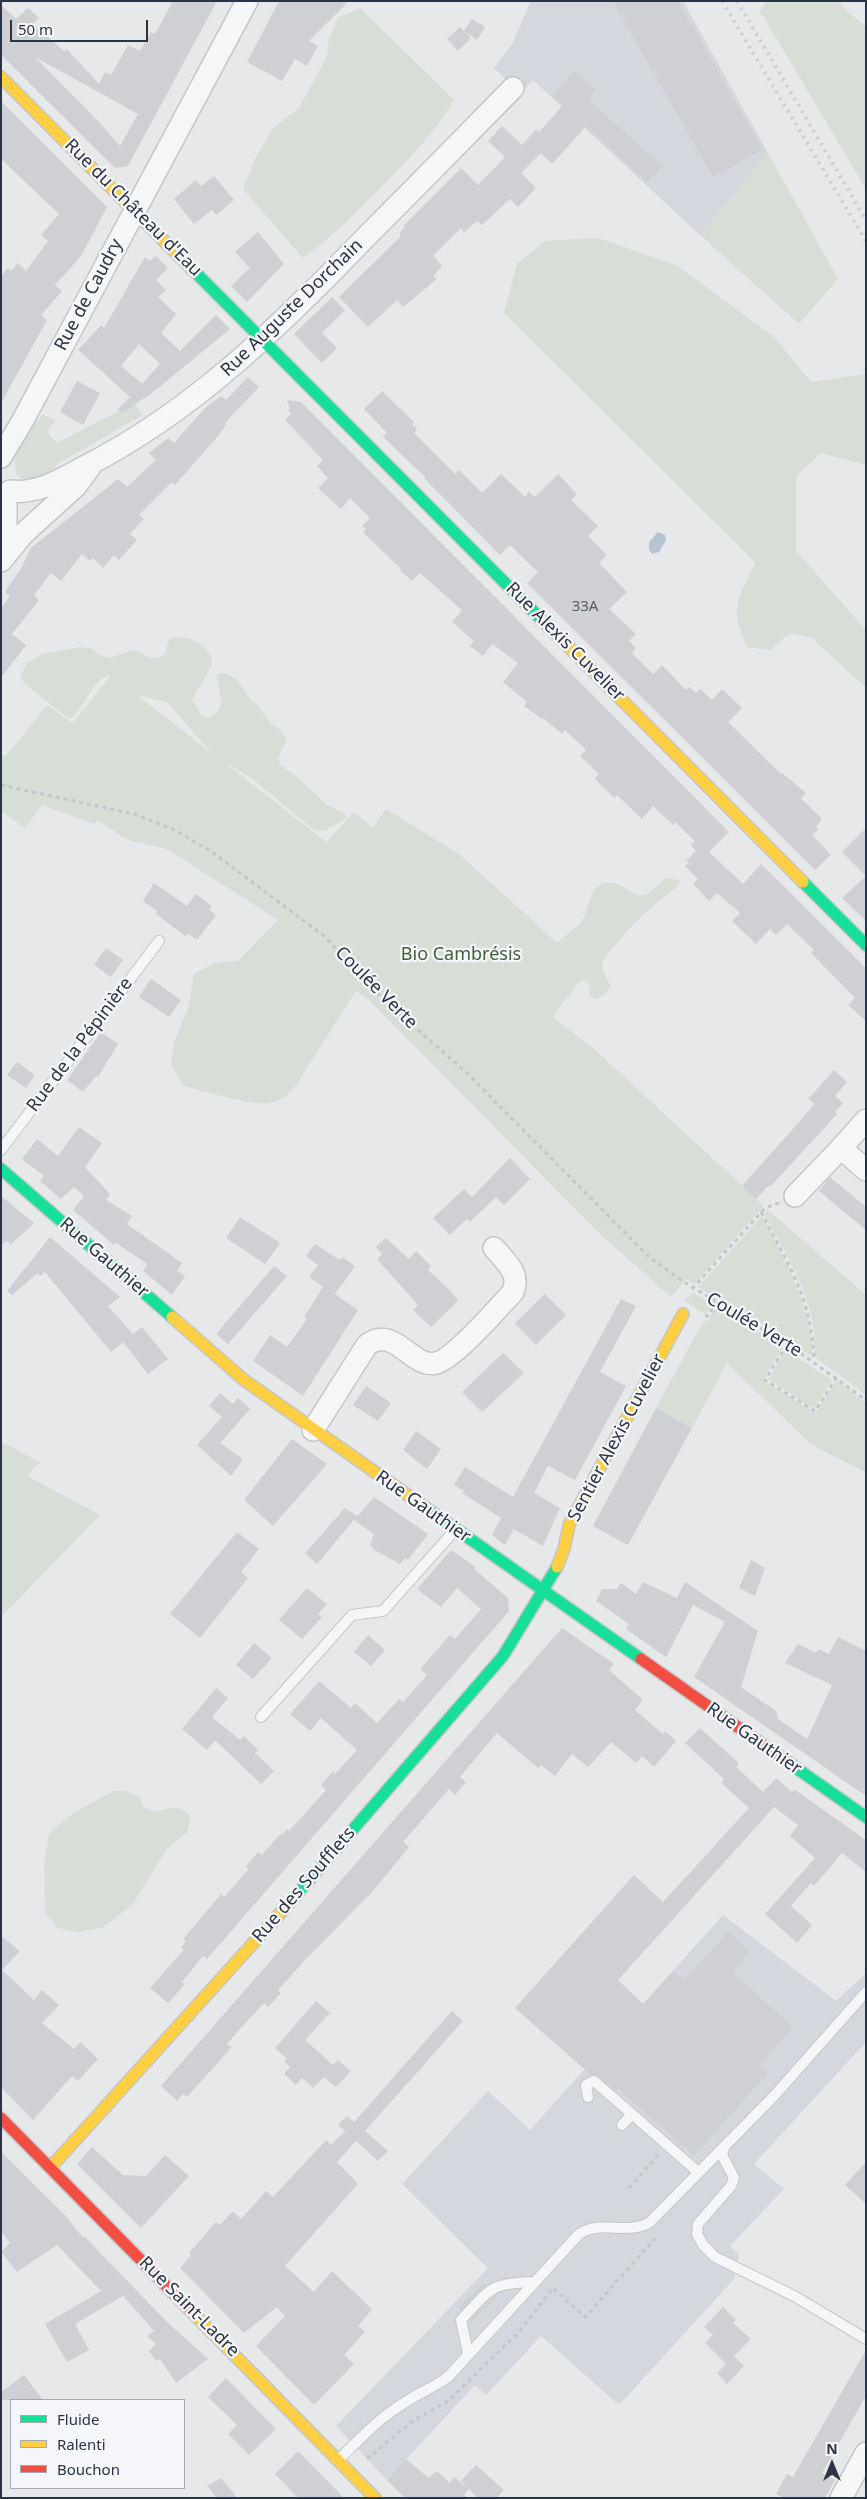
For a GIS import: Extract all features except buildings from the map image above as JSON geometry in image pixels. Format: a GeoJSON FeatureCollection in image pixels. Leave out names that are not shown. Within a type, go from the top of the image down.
{"type":"FeatureCollection","features":[{"type":"Feature","properties":{"kind":"street","name":"Rue de Caudry"},"geometry":{"type":"LineString","coordinates":[[1,457],[23,420],[134,209],[247,1]]}},
{"type":"Feature","properties":{"kind":"street","name":"Rue du Château d'Eau"},"geometry":{"type":"LineString","coordinates":[[1,77],[264,339]]}},
{"type":"Feature","properties":{"kind":"street","name":"Rue Auguste Dorchain"},"geometry":{"type":"LineString","coordinates":[[6,497],[35,491],[93,462],[202,392],[293,313],[513,88]]}},
{"type":"Feature","properties":{"kind":"street","name":"Rue Alexis Cuvelier"},"geometry":{"type":"LineString","coordinates":[[264,339],[866,945]]}},
{"type":"Feature","properties":{"kind":"street"},"geometry":{"type":"LineString","coordinates":[[1,561],[27,530],[76,486],[93,462]]}},
{"type":"Feature","properties":{"kind":"street"},"geometry":{"type":"LineString","coordinates":[[1,463],[11,476],[6,497],[6,530],[1,561]]}},
{"type":"Feature","properties":{"kind":"street"},"geometry":{"type":"LineString","coordinates":[[795,1196],[866,1120]]}},
{"type":"Feature","properties":{"kind":"street"},"geometry":{"type":"LineString","coordinates":[[841,1148],[866,1170]]}},
{"type":"Feature","properties":{"kind":"street","name":"Rue Gauthier"},"geometry":{"type":"LineString","coordinates":[[1,1169],[244,1380],[866,1817]]}},
{"type":"Feature","properties":{"kind":"street"},"geometry":{"type":"LineString","coordinates":[[313,1430],[367,1345],[375,1339],[384,1339],[426,1364],[435,1364],[452,1354],[513,1292],[516,1285],[513,1270],[494,1248]]}},
{"type":"Feature","properties":{"kind":"street","name":"Sentier Alexis Cuvelier"},"geometry":{"type":"LineString","coordinates":[[544,1592],[564,1549],[569,1525],[683,1314]]}},
{"type":"Feature","properties":{"kind":"street","name":"Rue des Soufflets"},"geometry":{"type":"LineString","coordinates":[[51,2168],[310,1880],[503,1656],[544,1592]]}},
{"type":"Feature","properties":{"kind":"street","name":"Rue Saint-Ladre"},"geometry":{"type":"LineString","coordinates":[[1,2118],[375,2498]]}},
{"type":"Feature","properties":{"kind":"street"},"geometry":{"type":"LineString","coordinates":[[841,2498],[866,2454]]}},
{"type":"Feature","properties":{"kind":"lane","name":"Rue de la Pépinière"},"geometry":{"type":"LineString","coordinates":[[1,1150],[159,941]]}},
{"type":"Feature","properties":{"kind":"lane"},"geometry":{"type":"LineString","coordinates":[[260,1716],[352,1615],[383,1611],[456,1530]]}},
{"type":"Feature","properties":{"kind":"lane"},"geometry":{"type":"LineString","coordinates":[[338,2459],[379,2421],[401,2404],[427,2392],[448,2377],[579,2234],[592,2227],[629,2229],[643,2226],[650,2222],[774,2096],[866,1992]]}},
{"type":"Feature","properties":{"kind":"lane"},"geometry":{"type":"LineString","coordinates":[[588,2097],[585,2088],[594,2081],[698,2172]]}},
{"type":"Feature","properties":{"kind":"lane"},"geometry":{"type":"LineString","coordinates":[[622,2125],[632,2114]]}},
{"type":"Feature","properties":{"kind":"lane"},"geometry":{"type":"LineString","coordinates":[[724,2148],[722,2155],[734,2178],[731,2186],[698,2224],[697,2234],[703,2245],[715,2256],[794,2296],[866,2339]]}},
{"type":"Feature","properties":{"kind":"lane"},"geometry":{"type":"LineString","coordinates":[[468,2353],[461,2320],[494,2287],[508,2282],[534,2282]]}},
{"type":"Feature","properties":{"kind":"path","name":"Coulée Verte"},"geometry":{"type":"LineString","coordinates":[[1,785],[99,805],[163,824],[207,849],[287,906],[324,936],[387,1003],[466,1072],[649,1257],[693,1288],[814,1362],[866,1400]]}},
{"type":"Feature","properties":{"kind":"path","name":"Coulée Verte"},"geometry":{"type":"LineString","coordinates":[[683,1314],[683,1299],[765,1208],[795,1196]]}},
{"type":"Feature","properties":{"kind":"path","name":"Coulée Verte"},"geometry":{"type":"LineString","coordinates":[[762,1212],[803,1294],[812,1333],[814,1362]]}},
{"type":"Feature","properties":{"kind":"path"},"geometry":{"type":"LineString","coordinates":[[787,1345],[765,1380],[815,1411],[836,1377]]}},
{"type":"Feature","properties":{"kind":"path"},"geometry":{"type":"LineString","coordinates":[[629,2188],[666,2145]]}},
{"type":"Feature","properties":{"kind":"shaded area"},"geometry":{"type":"Polygon","coordinates":[[[531,1],[683,1],[768,153],[700,235],[533,80],[521,94],[494,68],[512,44],[531,1]]]}},
{"type":"Feature","properties":{"kind":"shaded area"},"geometry":{"type":"Polygon","coordinates":[[[723,1915],[836,2001],[866,1973],[866,2042],[754,2164],[784,2189],[730,2246],[739,2255],[734,2279],[619,2405],[541,2336],[486,2395],[475,2385],[387,2480],[336,2426],[488,2268],[402,2184],[488,2091],[530,2130],[723,1915]]]}},
{"type":"Feature","properties":{"kind":"green space"},"geometry":{"type":"Polygon","coordinates":[[[767,1],[836,1],[866,27],[866,189],[760,11],[767,1]]]}},
{"type":"Feature","properties":{"kind":"green space"},"geometry":{"type":"Polygon","coordinates":[[[360,8],[454,100],[432,132],[397,170],[348,220],[303,258],[243,189],[256,157],[273,128],[299,108],[327,56],[329,38],[338,18],[360,8]]]}},
{"type":"Feature","properties":{"kind":"green space"},"geometry":{"type":"Polygon","coordinates":[[[768,153],[838,279],[799,324],[700,235],[768,153]]]}},
{"type":"Feature","properties":{"kind":"green space"},"geometry":{"type":"Polygon","coordinates":[[[598,238],[676,265],[774,337],[811,382],[866,374],[866,465],[821,453],[796,476],[796,551],[866,630],[865,687],[812,638],[790,633],[770,650],[747,647],[741,633],[737,612],[740,595],[755,562],[504,313],[517,264],[545,241],[598,238]]]}},
{"type":"Feature","properties":{"kind":"green space"},"geometry":{"type":"Polygon","coordinates":[[[134,403],[143,415],[57,464],[54,475],[26,481],[16,474],[14,451],[43,414],[55,421],[47,432],[57,443],[134,403]]]}},
{"type":"Feature","properties":{"kind":"green space","name":"Bio Cambrésis"},"geometry":{"type":"Polygon","coordinates":[[[176,637],[192,639],[203,646],[211,656],[212,665],[192,700],[202,716],[209,718],[220,708],[221,697],[217,680],[218,674],[225,673],[238,681],[251,701],[258,705],[269,722],[282,731],[287,740],[278,757],[280,765],[296,776],[327,805],[344,813],[347,818],[326,830],[316,831],[248,776],[225,763],[326,842],[354,812],[373,828],[386,809],[459,854],[557,943],[582,922],[593,891],[603,883],[616,883],[637,895],[646,895],[666,878],[679,880],[678,886],[637,921],[602,962],[603,971],[610,985],[606,994],[596,999],[591,997],[588,982],[584,980],[577,984],[553,1017],[594,1049],[764,1206],[694,1284],[686,1279],[671,1297],[601,1235],[370,1001],[356,991],[292,1091],[281,1099],[268,1103],[250,1102],[184,1086],[171,1065],[174,1042],[188,1009],[194,974],[215,963],[238,961],[278,920],[167,849],[128,840],[97,820],[94,824],[42,805],[25,828],[1,811],[1,756],[7,755],[47,705],[73,723],[111,675],[99,681],[77,713],[72,718],[68,718],[25,684],[20,677],[27,663],[42,654],[81,647],[93,649],[99,655],[109,658],[134,650],[156,658],[165,654],[169,639],[176,637]],[[137,695],[210,751],[167,702],[137,695]]]}},
{"type":"Feature","properties":{"kind":"green space"},"geometry":{"type":"Polygon","coordinates":[[[768,1210],[866,1295],[866,1395],[815,1357],[814,1330],[811,1314],[801,1284],[764,1214],[768,1210]]]}},
{"type":"Feature","properties":{"kind":"green space"},"geometry":{"type":"Polygon","coordinates":[[[762,1216],[796,1284],[807,1319],[813,1357],[774,1331],[698,1287],[762,1216]]]}},
{"type":"Feature","properties":{"kind":"green space"},"geometry":{"type":"Polygon","coordinates":[[[693,1293],[713,1304],[706,1315],[685,1301],[693,1293]]]}},
{"type":"Feature","properties":{"kind":"green space"},"geometry":{"type":"Polygon","coordinates":[[[715,1306],[783,1347],[763,1380],[815,1413],[837,1381],[866,1403],[866,1472],[812,1445],[727,1363],[692,1428],[656,1408],[704,1320],[708,1322],[715,1306]]]}},
{"type":"Feature","properties":{"kind":"green space"},"geometry":{"type":"Polygon","coordinates":[[[786,1350],[832,1380],[814,1409],[768,1379],[786,1350]]]}},
{"type":"Feature","properties":{"kind":"green space"},"geometry":{"type":"Polygon","coordinates":[[[1,1442],[40,1462],[27,1476],[100,1515],[1,1617],[1,1442]]]}},
{"type":"Feature","properties":{"kind":"green space"},"geometry":{"type":"Polygon","coordinates":[[[113,1791],[126,1791],[140,1797],[143,1807],[158,1812],[172,1808],[183,1810],[191,1816],[187,1832],[166,1850],[132,1905],[102,1928],[77,1932],[58,1928],[45,1913],[44,1864],[49,1834],[69,1816],[113,1791]]]}},
{"type":"Feature","properties":{"kind":"water"},"geometry":{"type":"Polygon","coordinates":[[[658,532],[665,535],[666,540],[659,552],[652,554],[649,550],[649,542],[658,532]]]}},
{"type":"Feature","properties":{"kind":"railway"},"geometry":{"type":"LineString","coordinates":[[722,1],[866,241]]}},
{"type":"Feature","properties":{"kind":"railway"},"geometry":{"type":"LineString","coordinates":[[737,1],[866,220]]}},
{"type":"Feature","properties":{"kind":"traffic: fast"},"geometry":{"type":"LineString","coordinates":[[191,268],[549,627]]}},
{"type":"Feature","properties":{"kind":"traffic: fast"},"geometry":{"type":"LineString","coordinates":[[803,882],[866,945]]}},
{"type":"Feature","properties":{"kind":"traffic: fast"},"geometry":{"type":"LineString","coordinates":[[1,1169],[172,1317]]}},
{"type":"Feature","properties":{"kind":"traffic: fast"},"geometry":{"type":"LineString","coordinates":[[426,1508],[641,1659]]}},
{"type":"Feature","properties":{"kind":"traffic: fast"},"geometry":{"type":"LineString","coordinates":[[285,1908],[503,1656],[557,1567]]}},
{"type":"Feature","properties":{"kind":"traffic: fast"},"geometry":{"type":"LineString","coordinates":[[789,1763],[866,1817]]}},
{"type":"Feature","properties":{"kind":"traffic: slow"},"geometry":{"type":"LineString","coordinates":[[1,77],[191,268]]}},
{"type":"Feature","properties":{"kind":"traffic: slow"},"geometry":{"type":"LineString","coordinates":[[549,627],[803,882]]}},
{"type":"Feature","properties":{"kind":"traffic: slow"},"geometry":{"type":"LineString","coordinates":[[557,1567],[564,1549],[569,1525],[683,1314]]}},
{"type":"Feature","properties":{"kind":"traffic: slow"},"geometry":{"type":"LineString","coordinates":[[172,1317],[244,1380],[426,1508]]}},
{"type":"Feature","properties":{"kind":"traffic: slow"},"geometry":{"type":"LineString","coordinates":[[51,2167],[285,1908]]}},
{"type":"Feature","properties":{"kind":"traffic: slow"},"geometry":{"type":"LineString","coordinates":[[187,2307],[375,2498]]}},
{"type":"Feature","properties":{"kind":"traffic: jam"},"geometry":{"type":"LineString","coordinates":[[641,1659],[789,1763]]}},
{"type":"Feature","properties":{"kind":"traffic: jam"},"geometry":{"type":"LineString","coordinates":[[1,2118],[187,2307]]}}]}
